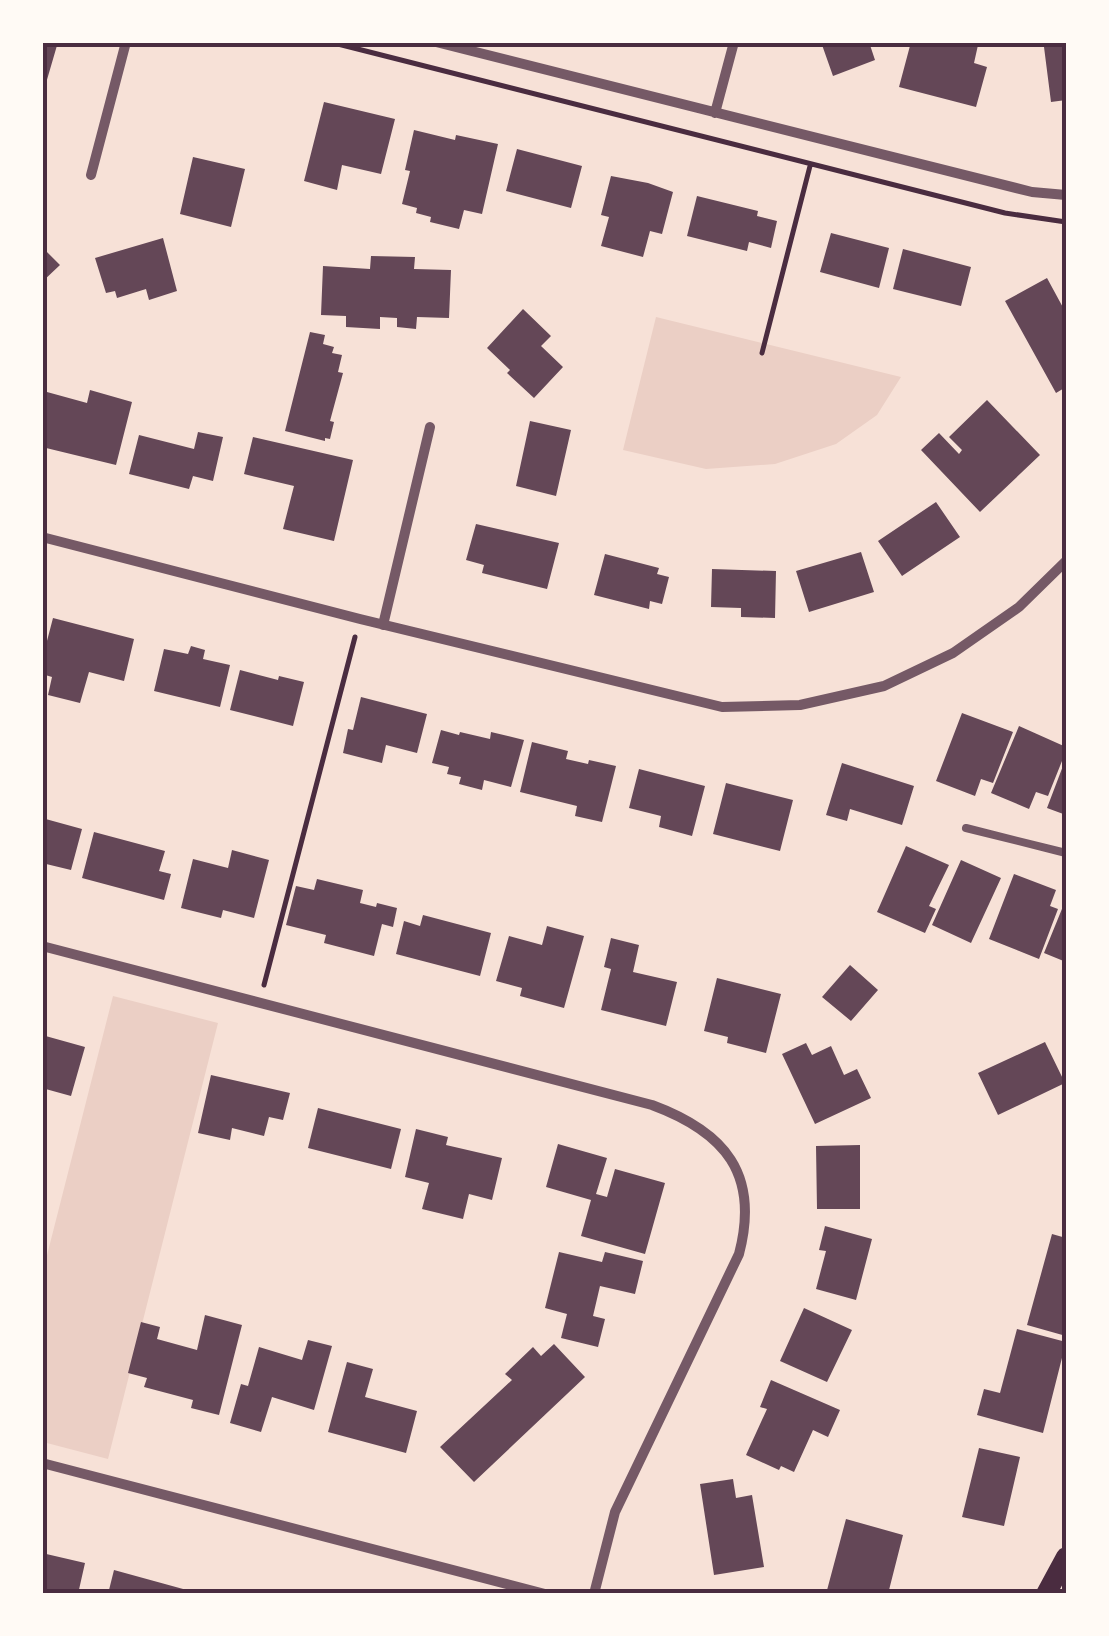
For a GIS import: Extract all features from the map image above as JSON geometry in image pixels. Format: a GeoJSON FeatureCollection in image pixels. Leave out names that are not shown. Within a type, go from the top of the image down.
{"type":"FeatureCollection","features":[{"type":"Feature","properties":{"kind":"main road"},"geometry":{"type":"LineString","coordinates":[[1046,1594],[1066,1557]]}},
{"type":"Feature","properties":{"kind":"street"},"geometry":{"type":"LineString","coordinates":[[91,175],[126,42]]}},
{"type":"Feature","properties":{"kind":"street"},"geometry":{"type":"LineString","coordinates":[[436,42],[1032,192],[1066,195]]}},
{"type":"Feature","properties":{"kind":"street"},"geometry":{"type":"LineString","coordinates":[[715,113],[734,42]]}},
{"type":"Feature","properties":{"kind":"street"},"geometry":{"type":"LineString","coordinates":[[384,625],[430,427]]}},
{"type":"Feature","properties":{"kind":"street"},"geometry":{"type":"LineString","coordinates":[[42,537],[722,707],[800,705],[884,686],[952,653],[1019,607],[1066,561]]}},
{"type":"Feature","properties":{"kind":"street"},"geometry":{"type":"LineString","coordinates":[[42,946],[652,1105],[696,1124],[728,1154],[738,1171],[747,1212],[739,1254],[615,1512],[594,1594]]}},
{"type":"Feature","properties":{"kind":"street"},"geometry":{"type":"LineString","coordinates":[[42,1462],[545,1594]]}},
{"type":"Feature","properties":{"kind":"lane"},"geometry":{"type":"LineString","coordinates":[[966,828],[1066,853]]}},
{"type":"Feature","properties":{"kind":"path"},"geometry":{"type":"LineString","coordinates":[[330,42],[1005,214],[1066,222]]}},
{"type":"Feature","properties":{"kind":"path"},"geometry":{"type":"LineString","coordinates":[[762,353],[817,138]]}},
{"type":"Feature","properties":{"kind":"path"},"geometry":{"type":"LineString","coordinates":[[260,1002],[360,619]]}},
{"type":"Feature","properties":{"kind":"shaded area"},"geometry":{"type":"Polygon","coordinates":[[[656,317],[901,377],[877,415],[836,444],[775,464],[706,469],[623,450],[656,317]]]}},
{"type":"Feature","properties":{"kind":"shaded area"},"geometry":{"type":"Polygon","coordinates":[[[113,996],[218,1023],[108,1459],[43,1442],[43,1271],[113,996]]]}},
{"type":"Feature","properties":{"kind":"building"},"geometry":{"type":"Polygon","coordinates":[[[42,42],[58,42],[44,90],[42,90],[42,42]]]}},
{"type":"Feature","properties":{"kind":"building"},"geometry":{"type":"Polygon","coordinates":[[[821,42],[869,42],[875,60],[833,76],[821,42]]]}},
{"type":"Feature","properties":{"kind":"building"},"geometry":{"type":"Polygon","coordinates":[[[911,42],[978,45],[974,63],[987,67],[976,107],[899,87],[911,42]]]}},
{"type":"Feature","properties":{"kind":"building"},"geometry":{"type":"Polygon","coordinates":[[[1066,44],[1066,100],[1051,102],[1044,47],[1066,44]]]}},
{"type":"Feature","properties":{"kind":"building"},"geometry":{"type":"Polygon","coordinates":[[[324,102],[395,119],[381,174],[342,165],[337,190],[304,181],[324,102]]]}},
{"type":"Feature","properties":{"kind":"building"},"geometry":{"type":"Polygon","coordinates":[[[414,130],[455,140],[456,135],[498,144],[482,214],[464,210],[459,229],[430,222],[431,217],[416,213],[417,208],[402,204],[414,130]]]}},
{"type":"Feature","properties":{"kind":"building"},"geometry":{"type":"Polygon","coordinates":[[[517,149],[582,166],[571,208],[506,191],[517,149]]]}},
{"type":"Feature","properties":{"kind":"building"},"geometry":{"type":"Polygon","coordinates":[[[193,157],[245,169],[231,227],[180,214],[193,157]]]}},
{"type":"Feature","properties":{"kind":"building"},"geometry":{"type":"Polygon","coordinates":[[[611,176],[673,192],[662,234],[650,231],[643,257],[601,246],[609,217],[601,215],[611,176]]]}},
{"type":"Feature","properties":{"kind":"building"},"geometry":{"type":"Polygon","coordinates":[[[697,196],[758,211],[757,216],[777,221],[771,248],[749,242],[747,251],[687,236],[697,196]]]}},
{"type":"Feature","properties":{"kind":"building"},"geometry":{"type":"Polygon","coordinates":[[[831,233],[889,248],[879,288],[820,272],[831,233]]]}},
{"type":"Feature","properties":{"kind":"building"},"geometry":{"type":"Polygon","coordinates":[[[163,238],[177,291],[149,300],[146,289],[117,298],[115,291],[106,293],[95,258],[163,238]]]}},
{"type":"Feature","properties":{"kind":"building"},"geometry":{"type":"Polygon","coordinates":[[[42,247],[60,265],[42,282],[42,247]]]}},
{"type":"Feature","properties":{"kind":"building"},"geometry":{"type":"Polygon","coordinates":[[[903,249],[971,267],[961,306],[893,289],[903,249]]]}},
{"type":"Feature","properties":{"kind":"building"},"geometry":{"type":"Polygon","coordinates":[[[371,256],[415,257],[414,269],[451,270],[449,318],[417,317],[416,329],[397,327],[397,318],[380,317],[380,329],[346,327],[346,316],[321,315],[323,266],[370,269],[371,256]]]}},
{"type":"Feature","properties":{"kind":"building"},"geometry":{"type":"Polygon","coordinates":[[[1047,278],[1066,313],[1066,387],[1056,393],[1005,301],[1047,278]]]}},
{"type":"Feature","properties":{"kind":"building"},"geometry":{"type":"Polygon","coordinates":[[[523,309],[551,336],[541,346],[563,367],[534,398],[487,348],[523,309]]]}},
{"type":"Feature","properties":{"kind":"building"},"geometry":{"type":"Polygon","coordinates":[[[310,332],[325,335],[323,344],[334,347],[332,353],[342,355],[338,372],[343,373],[330,421],[334,422],[330,439],[325,441],[285,431],[310,332]]]}},
{"type":"Feature","properties":{"kind":"building"},"geometry":{"type":"Polygon","coordinates":[[[90,390],[132,402],[116,465],[42,447],[42,410],[47,392],[87,403],[90,390]]]}},
{"type":"Feature","properties":{"kind":"building"},"geometry":{"type":"Polygon","coordinates":[[[987,400],[1040,455],[980,512],[921,450],[939,433],[959,454],[962,450],[949,437],[987,400]]]}},
{"type":"Feature","properties":{"kind":"building"},"geometry":{"type":"Polygon","coordinates":[[[530,421],[571,430],[556,496],[516,486],[530,421]]]}},
{"type":"Feature","properties":{"kind":"building"},"geometry":{"type":"Polygon","coordinates":[[[198,432],[223,437],[213,481],[193,476],[189,489],[129,474],[139,435],[194,449],[198,432]]]}},
{"type":"Feature","properties":{"kind":"building"},"geometry":{"type":"Polygon","coordinates":[[[253,437],[353,460],[334,541],[283,529],[294,486],[244,474],[253,437]]]}},
{"type":"Feature","properties":{"kind":"building"},"geometry":{"type":"Polygon","coordinates":[[[936,502],[960,537],[902,576],[878,541],[936,502]]]}},
{"type":"Feature","properties":{"kind":"building"},"geometry":{"type":"Polygon","coordinates":[[[476,524],[559,543],[547,589],[482,573],[484,565],[466,560],[476,524]]]}},
{"type":"Feature","properties":{"kind":"building"},"geometry":{"type":"Polygon","coordinates":[[[861,552],[874,592],[809,612],[796,571],[861,552]]]}},
{"type":"Feature","properties":{"kind":"building"},"geometry":{"type":"Polygon","coordinates":[[[605,554],[659,568],[657,574],[669,577],[662,604],[650,601],[649,609],[594,595],[605,554]]]}},
{"type":"Feature","properties":{"kind":"building"},"geometry":{"type":"Polygon","coordinates":[[[712,569],[776,571],[775,618],[741,617],[741,608],[711,607],[712,569]]]}},
{"type":"Feature","properties":{"kind":"building"},"geometry":{"type":"Polygon","coordinates":[[[53,618],[134,639],[124,681],[89,672],[80,703],[48,695],[52,677],[42,674],[42,660],[53,618]]]}},
{"type":"Feature","properties":{"kind":"building"},"geometry":{"type":"Polygon","coordinates":[[[191,646],[205,650],[203,659],[230,665],[220,707],[154,691],[164,649],[188,654],[191,646]]]}},
{"type":"Feature","properties":{"kind":"building"},"geometry":{"type":"Polygon","coordinates":[[[240,670],[304,682],[293,726],[230,710],[240,670]]]}},
{"type":"Feature","properties":{"kind":"building"},"geometry":{"type":"Polygon","coordinates":[[[361,697],[427,714],[417,753],[386,745],[382,763],[343,753],[361,697]]]}},
{"type":"Feature","properties":{"kind":"building"},"geometry":{"type":"Polygon","coordinates":[[[962,713],[1013,732],[993,783],[981,779],[975,796],[936,781],[962,713]]]}},
{"type":"Feature","properties":{"kind":"building"},"geometry":{"type":"Polygon","coordinates":[[[1019,726],[1066,747],[1048,796],[1036,792],[1029,809],[991,793],[1019,726]]]}},
{"type":"Feature","properties":{"kind":"building"},"geometry":{"type":"Polygon","coordinates":[[[441,730],[490,739],[491,732],[524,740],[511,787],[484,780],[482,790],[459,784],[461,777],[447,774],[449,767],[432,763],[441,730]]]}},
{"type":"Feature","properties":{"kind":"building"},"geometry":{"type":"Polygon","coordinates":[[[532,742],[568,751],[566,759],[616,766],[602,822],[575,816],[577,806],[520,792],[532,742]]]}},
{"type":"Feature","properties":{"kind":"building"},"geometry":{"type":"Polygon","coordinates":[[[1066,758],[1066,815],[1047,808],[1066,758]]]}},
{"type":"Feature","properties":{"kind":"building"},"geometry":{"type":"Polygon","coordinates":[[[842,763],[914,786],[902,825],[850,809],[847,821],[826,815],[842,763]]]}},
{"type":"Feature","properties":{"kind":"building"},"geometry":{"type":"Polygon","coordinates":[[[639,769],[705,786],[692,836],[659,827],[661,816],[629,808],[639,769]]]}},
{"type":"Feature","properties":{"kind":"building"},"geometry":{"type":"Polygon","coordinates":[[[726,783],[793,800],[780,851],[713,834],[726,783]]]}},
{"type":"Feature","properties":{"kind":"building"},"geometry":{"type":"Polygon","coordinates":[[[42,818],[82,829],[71,870],[42,863],[42,818]]]}},
{"type":"Feature","properties":{"kind":"building"},"geometry":{"type":"Polygon","coordinates":[[[94,832],[165,851],[159,871],[171,874],[164,900],[82,878],[94,832]]]}},
{"type":"Feature","properties":{"kind":"building"},"geometry":{"type":"Polygon","coordinates":[[[906,846],[949,865],[929,906],[936,909],[925,933],[877,912],[906,846]]]}},
{"type":"Feature","properties":{"kind":"building"},"geometry":{"type":"Polygon","coordinates":[[[232,850],[269,860],[254,918],[223,910],[221,918],[181,908],[193,859],[228,868],[232,850]]]}},
{"type":"Feature","properties":{"kind":"building"},"geometry":{"type":"Polygon","coordinates":[[[961,860],[1001,878],[971,943],[932,925],[961,860]]]}},
{"type":"Feature","properties":{"kind":"building"},"geometry":{"type":"Polygon","coordinates":[[[1014,874],[1056,890],[1050,906],[1058,909],[1039,959],[989,939],[1014,874]]]}},
{"type":"Feature","properties":{"kind":"building"},"geometry":{"type":"Polygon","coordinates":[[[317,879],[363,890],[360,903],[397,908],[393,927],[382,924],[374,956],[324,943],[326,935],[286,925],[296,886],[314,890],[317,879]]]}},
{"type":"Feature","properties":{"kind":"building"},"geometry":{"type":"Polygon","coordinates":[[[1066,899],[1066,962],[1044,953],[1066,899]]]}},
{"type":"Feature","properties":{"kind":"building"},"geometry":{"type":"Polygon","coordinates":[[[423,915],[491,933],[480,976],[396,954],[404,921],[420,926],[423,915]]]}},
{"type":"Feature","properties":{"kind":"building"},"geometry":{"type":"Polygon","coordinates":[[[547,926],[584,936],[564,1008],[520,996],[522,988],[496,981],[509,936],[542,945],[547,926]]]}},
{"type":"Feature","properties":{"kind":"building"},"geometry":{"type":"Polygon","coordinates":[[[611,938],[639,945],[633,972],[677,982],[666,1026],[601,1010],[611,969],[604,967],[611,938]]]}},
{"type":"Feature","properties":{"kind":"building"},"geometry":{"type":"Polygon","coordinates":[[[850,965],[878,990],[851,1021],[822,997],[850,965]]]}},
{"type":"Feature","properties":{"kind":"building"},"geometry":{"type":"Polygon","coordinates":[[[717,978],[781,994],[766,1053],[727,1043],[728,1037],[704,1031],[717,978]]]}},
{"type":"Feature","properties":{"kind":"building"},"geometry":{"type":"Polygon","coordinates":[[[42,1035],[85,1047],[71,1096],[42,1088],[42,1035]]]}},
{"type":"Feature","properties":{"kind":"building"},"geometry":{"type":"Polygon","coordinates":[[[1045,1042],[1065,1083],[998,1115],[978,1073],[1045,1042]]]}},
{"type":"Feature","properties":{"kind":"building"},"geometry":{"type":"Polygon","coordinates":[[[806,1043],[812,1055],[831,1046],[844,1075],[857,1069],[871,1098],[815,1124],[782,1054],[806,1043]]]}},
{"type":"Feature","properties":{"kind":"building"},"geometry":{"type":"Polygon","coordinates":[[[211,1075],[290,1093],[283,1120],[269,1117],[264,1136],[232,1128],[230,1140],[198,1133],[211,1075]]]}},
{"type":"Feature","properties":{"kind":"building"},"geometry":{"type":"Polygon","coordinates":[[[318,1108],[401,1129],[391,1169],[308,1148],[318,1108]]]}},
{"type":"Feature","properties":{"kind":"building"},"geometry":{"type":"Polygon","coordinates":[[[416,1129],[448,1137],[446,1145],[502,1158],[492,1200],[469,1194],[463,1219],[422,1209],[429,1183],[405,1177],[416,1129]]]}},
{"type":"Feature","properties":{"kind":"building"},"geometry":{"type":"Polygon","coordinates":[[[558,1144],[607,1158],[596,1194],[607,1197],[615,1169],[665,1183],[645,1254],[581,1236],[591,1200],[546,1187],[558,1144]]]}},
{"type":"Feature","properties":{"kind":"building"},"geometry":{"type":"Polygon","coordinates":[[[860,1145],[860,1209],[817,1209],[816,1146],[860,1145]]]}},
{"type":"Feature","properties":{"kind":"building"},"geometry":{"type":"Polygon","coordinates":[[[825,1226],[872,1239],[856,1300],[816,1289],[826,1251],[819,1250],[825,1226]]]}},
{"type":"Feature","properties":{"kind":"building"},"geometry":{"type":"Polygon","coordinates":[[[1052,1234],[1066,1238],[1066,1336],[1027,1325],[1052,1234]]]}},
{"type":"Feature","properties":{"kind":"building"},"geometry":{"type":"Polygon","coordinates":[[[559,1252],[602,1262],[605,1252],[643,1261],[635,1294],[600,1286],[593,1316],[605,1319],[598,1347],[561,1338],[567,1314],[545,1308],[559,1252]]]}},
{"type":"Feature","properties":{"kind":"building"},"geometry":{"type":"Polygon","coordinates":[[[804,1308],[852,1330],[827,1382],[780,1361],[804,1308]]]}},
{"type":"Feature","properties":{"kind":"building"},"geometry":{"type":"Polygon","coordinates":[[[205,1315],[242,1325],[219,1415],[191,1408],[193,1400],[144,1387],[147,1378],[128,1373],[141,1322],[160,1327],[157,1339],[197,1350],[205,1315]]]}},
{"type":"Feature","properties":{"kind":"building"},"geometry":{"type":"Polygon","coordinates":[[[1017,1329],[1066,1342],[1043,1433],[977,1415],[984,1389],[1000,1393],[1017,1329]]]}},
{"type":"Feature","properties":{"kind":"building"},"geometry":{"type":"Polygon","coordinates":[[[308,1340],[332,1346],[314,1410],[272,1397],[261,1432],[230,1423],[241,1384],[248,1386],[259,1347],[302,1360],[308,1340]]]}},
{"type":"Feature","properties":{"kind":"building"},"geometry":{"type":"Polygon","coordinates":[[[554,1344],[585,1377],[474,1482],[440,1447],[512,1380],[505,1374],[533,1347],[541,1356],[554,1344]]]}},
{"type":"Feature","properties":{"kind":"building"},"geometry":{"type":"Polygon","coordinates":[[[347,1362],[373,1369],[365,1397],[417,1411],[406,1453],[328,1432],[347,1362]]]}},
{"type":"Feature","properties":{"kind":"building"},"geometry":{"type":"Polygon","coordinates":[[[771,1380],[840,1410],[828,1437],[813,1430],[794,1472],[781,1466],[779,1470],[746,1455],[767,1409],[760,1407],[771,1380]]]}},
{"type":"Feature","properties":{"kind":"building"},"geometry":{"type":"Polygon","coordinates":[[[979,1448],[1020,1457],[1004,1526],[962,1517],[979,1448]]]}},
{"type":"Feature","properties":{"kind":"building"},"geometry":{"type":"Polygon","coordinates":[[[733,1479],[736,1498],[752,1495],[764,1567],[714,1575],[700,1484],[733,1479]]]}},
{"type":"Feature","properties":{"kind":"building"},"geometry":{"type":"Polygon","coordinates":[[[846,1519],[903,1535],[888,1594],[826,1594],[846,1519]]]}},
{"type":"Feature","properties":{"kind":"building"},"geometry":{"type":"Polygon","coordinates":[[[42,1553],[85,1563],[78,1594],[42,1594],[42,1553]]]}},
{"type":"Feature","properties":{"kind":"building"},"geometry":{"type":"Polygon","coordinates":[[[114,1570],[194,1592],[194,1594],[108,1594],[114,1570]]]}}]}
